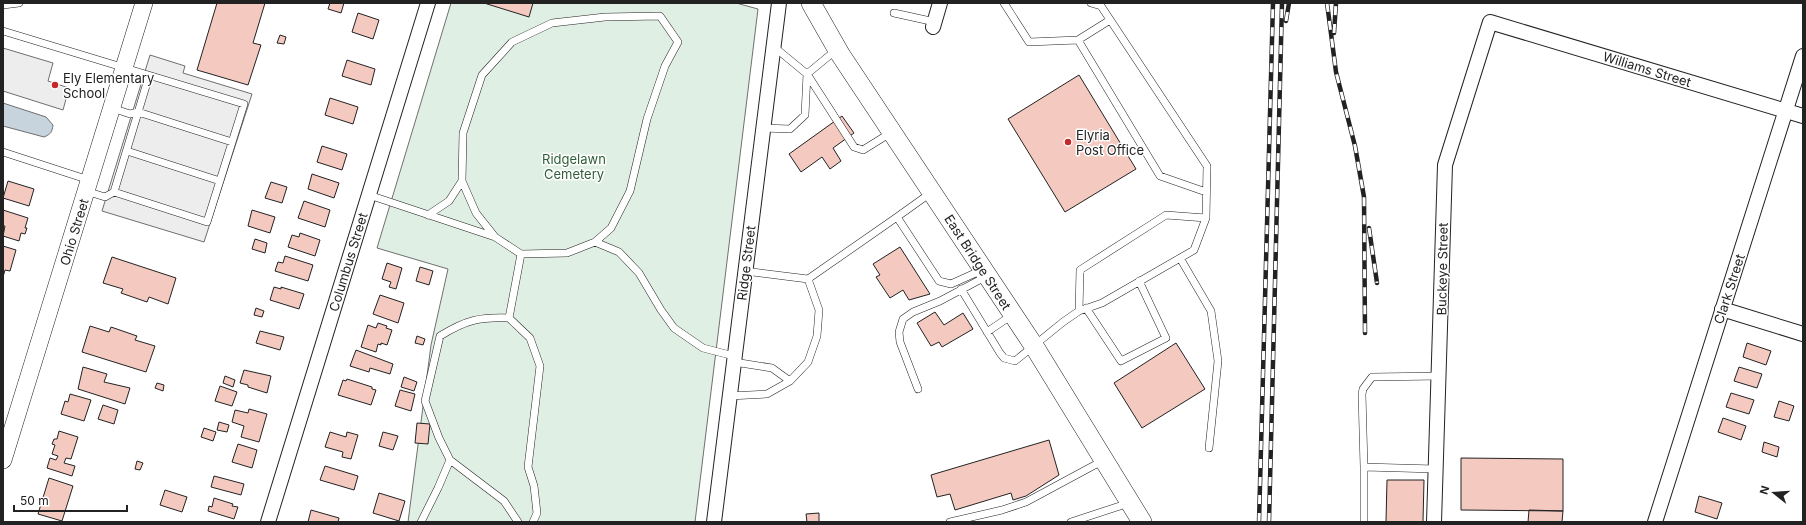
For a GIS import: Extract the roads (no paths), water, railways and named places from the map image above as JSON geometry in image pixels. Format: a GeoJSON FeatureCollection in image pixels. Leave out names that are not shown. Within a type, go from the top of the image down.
{"type":"FeatureCollection","features":[{"type":"Feature","properties":{"kind":"main road","name":"East Bridge Street"},"geometry":{"type":"LineString","coordinates":[[811,3],[838,49],[1034,346],[1142,522]]}},
{"type":"Feature","properties":{"kind":"street","name":"Ohio Street"},"geometry":{"type":"LineString","coordinates":[[3,460],[144,3]]}},
{"type":"Feature","properties":{"kind":"street","name":"Columbus Street"},"geometry":{"type":"LineString","coordinates":[[268,522],[428,3]]}},
{"type":"Feature","properties":{"kind":"street","name":"Ridge Street"},"geometry":{"type":"LineString","coordinates":[[714,522],[778,3]]}},
{"type":"Feature","properties":{"kind":"street"},"geometry":{"type":"LineString","coordinates":[[934,25],[940,3]]}},
{"type":"Feature","properties":{"kind":"street","name":"Williams Street"},"geometry":{"type":"LineString","coordinates":[[1490,22],[1803,116]]}},
{"type":"Feature","properties":{"kind":"street","name":"Buckeye Street"},"geometry":{"type":"LineString","coordinates":[[1434,522],[1445,165],[1490,22]]}},
{"type":"Feature","properties":{"kind":"street","name":"Clark Street"},"geometry":{"type":"LineString","coordinates":[[1654,522],[1803,56]]}},
{"type":"Feature","properties":{"kind":"street"},"geometry":{"type":"LineString","coordinates":[[1722,309],[1803,334]]}},
{"type":"Feature","properties":{"kind":"lane"},"geometry":{"type":"LineString","coordinates":[[3,5],[19,3]]}},
{"type":"Feature","properties":{"kind":"lane"},"geometry":{"type":"LineString","coordinates":[[1004,3],[1029,42],[1078,40],[1110,20]]}},
{"type":"Feature","properties":{"kind":"lane"},"geometry":{"type":"LineString","coordinates":[[961,289],[1000,353],[1004,358],[1015,361],[1062,322],[1083,310],[1102,303],[1194,250],[1206,218],[1207,166],[1101,6],[1091,3]]}},
{"type":"Feature","properties":{"kind":"lane"},"geometry":{"type":"LineString","coordinates":[[894,13],[934,25]]}},
{"type":"Feature","properties":{"kind":"lane"},"geometry":{"type":"LineString","coordinates":[[369,196],[495,237],[522,254],[567,253],[595,242],[610,228],[630,191],[647,119],[665,66],[678,42],[660,16],[605,17],[552,23],[512,42],[482,75],[463,133],[462,182],[476,213],[495,237]]}},
{"type":"Feature","properties":{"kind":"lane"},"geometry":{"type":"LineString","coordinates":[[3,32],[244,104],[206,222],[114,192]]}},
{"type":"Feature","properties":{"kind":"lane"},"geometry":{"type":"LineString","coordinates":[[1078,40],[1160,176],[1206,192]]}},
{"type":"Feature","properties":{"kind":"lane"},"geometry":{"type":"LineString","coordinates":[[773,46],[807,74],[854,146],[863,150],[892,132]]}},
{"type":"Feature","properties":{"kind":"lane"},"geometry":{"type":"LineString","coordinates":[[763,128],[790,129],[805,115],[807,74],[838,49]]}},
{"type":"Feature","properties":{"kind":"lane"},"geometry":{"type":"LineString","coordinates":[[3,152],[88,185],[105,197],[114,192],[149,76]]}},
{"type":"Feature","properties":{"kind":"lane"},"geometry":{"type":"LineString","coordinates":[[112,108],[130,114],[138,112],[232,142]]}},
{"type":"Feature","properties":{"kind":"lane"},"geometry":{"type":"LineString","coordinates":[[127,150],[220,181]]}},
{"type":"Feature","properties":{"kind":"lane"},"geometry":{"type":"LineString","coordinates":[[428,215],[449,201],[462,182]]}},
{"type":"Feature","properties":{"kind":"lane"},"geometry":{"type":"LineString","coordinates":[[745,271],[808,279],[932,192]]}},
{"type":"Feature","properties":{"kind":"lane"},"geometry":{"type":"LineString","coordinates":[[1139,281],[1166,338],[1122,360],[1083,310],[1080,270],[1166,215],[1206,218]]}},
{"type":"Feature","properties":{"kind":"lane"},"geometry":{"type":"LineString","coordinates":[[897,217],[939,281],[951,284],[985,272]]}},
{"type":"Feature","properties":{"kind":"lane"},"geometry":{"type":"LineString","coordinates":[[595,242],[620,252],[639,273],[661,310],[674,328],[703,348],[734,359],[772,368],[790,381]]}},
{"type":"Feature","properties":{"kind":"lane"},"geometry":{"type":"LineString","coordinates":[[509,318],[522,254]]}},
{"type":"Feature","properties":{"kind":"lane"},"geometry":{"type":"LineString","coordinates":[[1180,258],[1211,311],[1218,361],[1209,448]]}},
{"type":"Feature","properties":{"kind":"lane"},"geometry":{"type":"LineString","coordinates":[[918,389],[900,342],[900,325],[903,320],[913,312],[961,289],[985,272]]}},
{"type":"Feature","properties":{"kind":"lane"},"geometry":{"type":"LineString","coordinates":[[729,396],[767,394],[790,381],[808,362],[816,336],[819,310],[808,279]]}},
{"type":"Feature","properties":{"kind":"lane"},"geometry":{"type":"LineString","coordinates":[[987,332],[1013,315]]}},
{"type":"Feature","properties":{"kind":"lane"},"geometry":{"type":"LineString","coordinates":[[518,522],[504,501],[450,460],[439,438],[425,401],[440,336],[459,324],[487,317],[509,318],[530,338],[540,366],[528,467],[534,486],[537,513],[533,522]]}},
{"type":"Feature","properties":{"kind":"lane"},"geometry":{"type":"LineString","coordinates":[[1364,522],[1363,390],[1372,377],[1439,376]]}},
{"type":"Feature","properties":{"kind":"lane"},"geometry":{"type":"LineString","coordinates":[[421,522],[450,460]]}},
{"type":"Feature","properties":{"kind":"lane"},"geometry":{"type":"LineString","coordinates":[[950,522],[1002,510],[1026,502],[1104,460]]}},
{"type":"Feature","properties":{"kind":"lane"},"geometry":{"type":"LineString","coordinates":[[1364,468],[1435,469]]}},
{"type":"Feature","properties":{"kind":"lane"},"geometry":{"type":"LineString","coordinates":[[1071,522],[1130,503]]}},
{"type":"Feature","properties":{"kind":"railway"},"geometry":{"type":"LineString","coordinates":[[1259,522],[1273,3]]}},
{"type":"Feature","properties":{"kind":"railway"},"geometry":{"type":"LineString","coordinates":[[1269,522],[1282,3]]}},
{"type":"Feature","properties":{"kind":"railway"},"geometry":{"type":"LineString","coordinates":[[1286,21],[1289,3]]}},
{"type":"Feature","properties":{"kind":"railway"},"geometry":{"type":"LineString","coordinates":[[1327,3],[1336,72],[1355,146],[1364,197],[1365,333]]}},
{"type":"Feature","properties":{"kind":"railway"},"geometry":{"type":"LineString","coordinates":[[1334,33],[1336,3]]}},
{"type":"Feature","properties":{"kind":"railway"},"geometry":{"type":"LineString","coordinates":[[1369,228],[1377,283]]}},
{"type":"Feature","properties":{"kind":"place","name":"Ely Elementary School"},"geometry":{"type":"Point","coordinates":[55,85]}},
{"type":"Feature","properties":{"kind":"place","name":"Elyria Post Office"},"geometry":{"type":"Point","coordinates":[1068,142]}},
{"type":"Feature","properties":{"kind":"park label","name":"Ridgelawn Cemetery"},"geometry":{"type":"Point","coordinates":[574,166]}}]}
